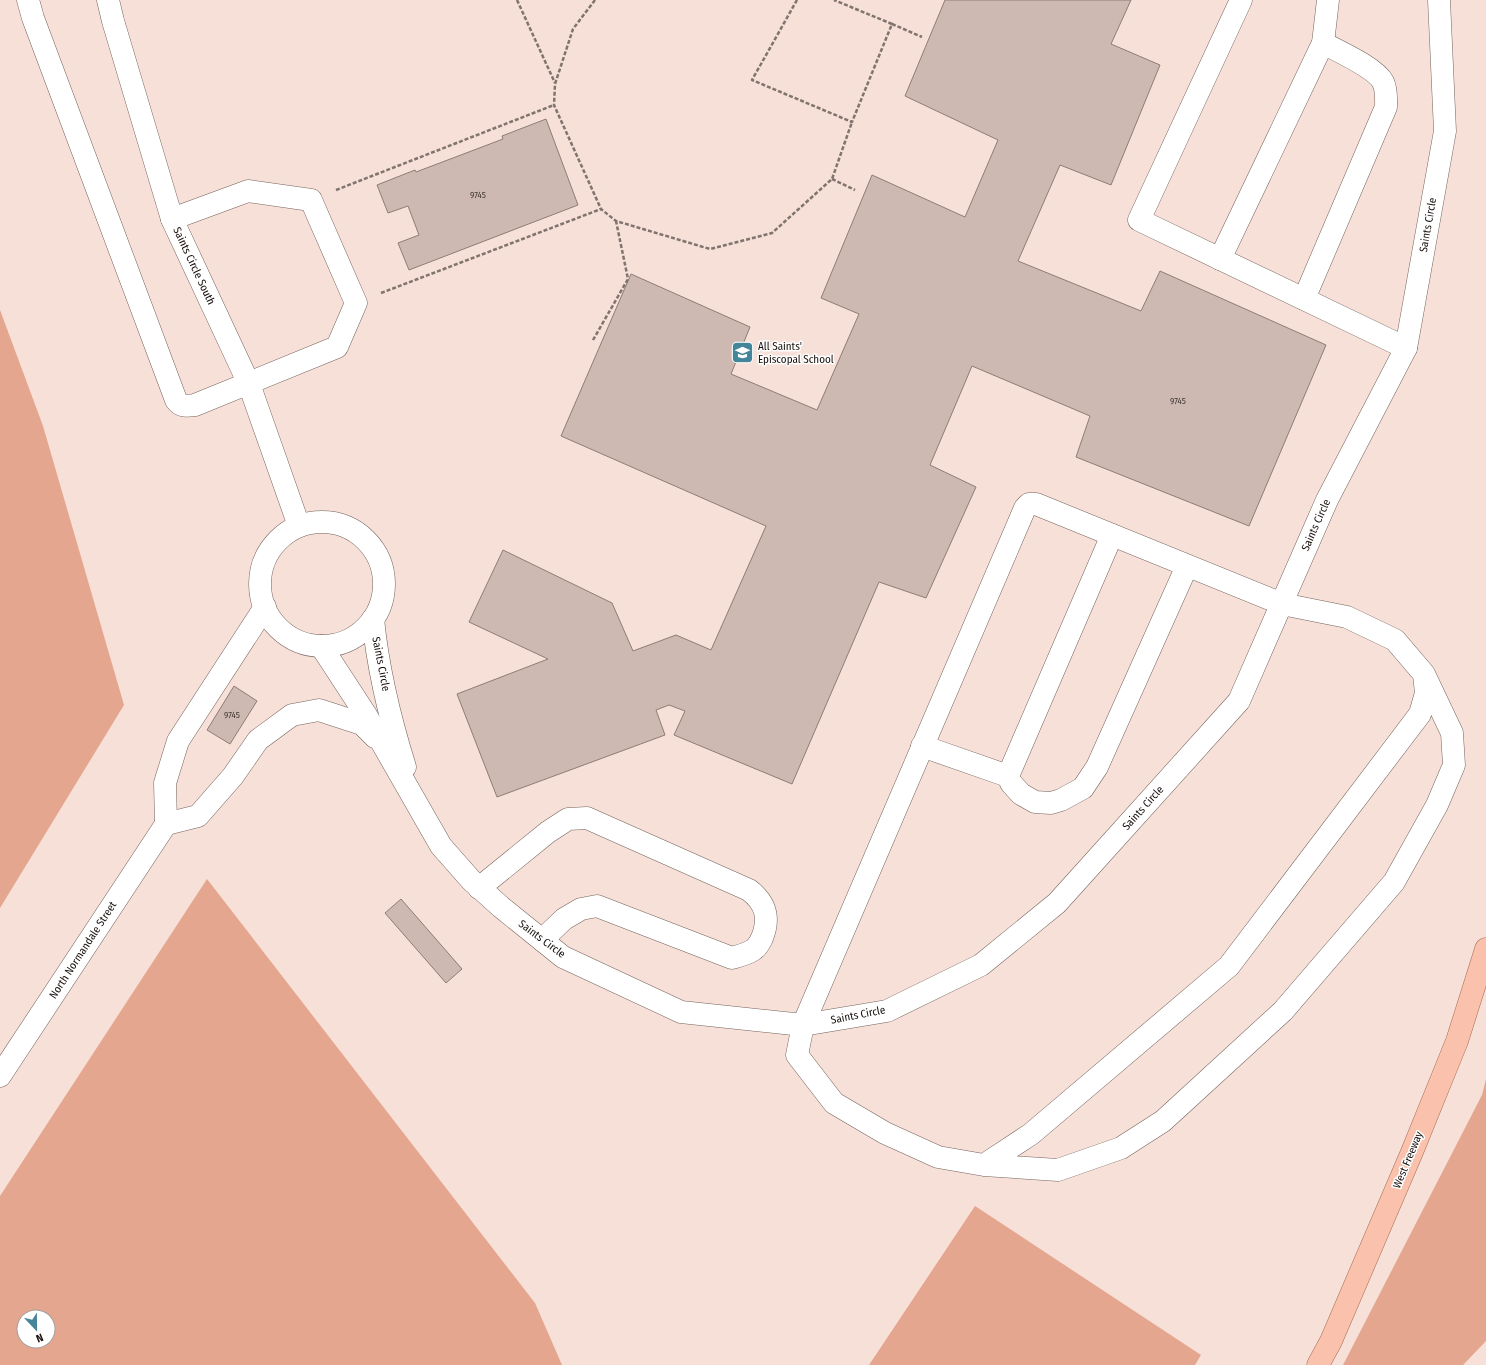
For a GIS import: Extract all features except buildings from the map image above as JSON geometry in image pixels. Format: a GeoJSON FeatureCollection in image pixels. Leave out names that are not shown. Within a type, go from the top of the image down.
{"type":"FeatureCollection","features":[{"type":"Feature","properties":{"kind":"main road","name":"West Freeway"},"geometry":{"type":"LineString","coordinates":[[1318,1365],[1331,1341],[1412,1152],[1457,1041],[1486,949]]}},
{"type":"Feature","properties":{"kind":"street"},"geometry":{"type":"LineString","coordinates":[[28,0],[33,18],[179,405],[194,405],[249,384],[337,347],[356,303],[311,200],[248,191],[172,219]]}},
{"type":"Feature","properties":{"kind":"street","name":"Saints Circle South"},"geometry":{"type":"LineString","coordinates":[[108,0],[115,29],[172,219],[249,384],[299,526]]}},
{"type":"Feature","properties":{"kind":"street"},"geometry":{"type":"LineString","coordinates":[[1241,0],[1139,220],[1406,348]]}},
{"type":"Feature","properties":{"kind":"street"},"geometry":{"type":"LineString","coordinates":[[1220,259],[1323,43],[1328,0]]}},
{"type":"Feature","properties":{"kind":"street","name":"Saints Circle"},"geometry":{"type":"LineString","coordinates":[[321,646],[366,715],[441,846],[479,888],[563,956],[681,1012],[803,1025],[887,1011],[975,969],[1057,903],[1239,701],[1327,500],[1406,348],[1445,131],[1439,0]]}},
{"type":"Feature","properties":{"kind":"street"},"geometry":{"type":"LineString","coordinates":[[1304,299],[1386,107],[1384,83],[1377,73],[1323,43]]}},
{"type":"Feature","properties":{"kind":"street"},"geometry":{"type":"LineString","coordinates":[[1029,504],[1036,504],[1187,566],[1282,604],[1347,617],[1395,640],[1425,684],[1452,733],[1454,765],[1437,804],[1394,882],[1283,1011],[1163,1121],[1120,1148],[1058,1170],[984,1165],[938,1157],[885,1133],[834,1103],[797,1055],[803,1025],[1025,508],[1029,504]]}},
{"type":"Feature","properties":{"kind":"street"},"geometry":{"type":"LineString","coordinates":[[318,521],[338,523],[356,531],[371,545],[381,562],[384,582],[382,601],[373,619],[359,633],[342,643],[321,646],[301,642],[283,633],[266,613],[259,588],[263,562],[277,540],[299,526],[318,521]]}},
{"type":"Feature","properties":{"kind":"street"},"geometry":{"type":"LineString","coordinates":[[1112,535],[1008,776],[1011,784],[1021,794],[1035,802],[1051,803],[1061,800],[1083,788],[1098,767],[1187,566]]}},
{"type":"Feature","properties":{"kind":"street"},"geometry":{"type":"LineString","coordinates":[[265,607],[178,741],[165,782],[166,824],[198,816],[233,776],[258,740],[292,715],[319,710],[362,724],[384,747]]}},
{"type":"Feature","properties":{"kind":"street","name":"Saints Circle"},"geometry":{"type":"LineString","coordinates":[[373,619],[376,646],[392,721],[416,801]]}},
{"type":"Feature","properties":{"kind":"street"},"geometry":{"type":"LineString","coordinates":[[984,1165],[1031,1134],[1229,966],[1420,714],[1425,684]]}},
{"type":"Feature","properties":{"kind":"street"},"geometry":{"type":"LineString","coordinates":[[922,746],[1008,776]]}},
{"type":"Feature","properties":{"kind":"street"},"geometry":{"type":"LineString","coordinates":[[479,888],[557,826],[568,819],[587,818],[749,890],[756,896],[764,907],[767,921],[760,944],[754,950],[732,958],[597,906],[581,909],[564,918],[542,940]]}},
{"type":"Feature","properties":{"kind":"street","name":"North Normandale Street"},"geometry":{"type":"LineString","coordinates":[[0,1076],[166,824]]}},
{"type":"Feature","properties":{"kind":"path"},"geometry":{"type":"LineString","coordinates":[[518,0],[555,84]]}},
{"type":"Feature","properties":{"kind":"path"},"geometry":{"type":"LineString","coordinates":[[595,0],[573,29],[555,84],[554,105],[601,209],[616,221],[710,249],[772,233],[832,179],[852,122],[892,24]]}},
{"type":"Feature","properties":{"kind":"path"},"geometry":{"type":"LineString","coordinates":[[797,0],[752,80],[852,122]]}},
{"type":"Feature","properties":{"kind":"path"},"geometry":{"type":"LineString","coordinates":[[834,0],[922,37]]}},
{"type":"Feature","properties":{"kind":"path"},"geometry":{"type":"LineString","coordinates":[[311,200],[554,105]]}},
{"type":"Feature","properties":{"kind":"path"},"geometry":{"type":"LineString","coordinates":[[832,179],[855,190]]}},
{"type":"Feature","properties":{"kind":"path"},"geometry":{"type":"LineString","coordinates":[[356,303],[601,209]]}},
{"type":"Feature","properties":{"kind":"path"},"geometry":{"type":"LineString","coordinates":[[593,340],[628,278],[616,221]]}},
{"type":"Feature","properties":{"kind":"shaded area"},"geometry":{"type":"Polygon","coordinates":[[[0,310],[43,426],[124,705],[0,908],[0,310]]]}},
{"type":"Feature","properties":{"kind":"shaded area"},"geometry":{"type":"Polygon","coordinates":[[[207,879],[535,1303],[562,1365],[0,1365],[0,1196],[207,879]]]}},
{"type":"Feature","properties":{"kind":"shaded area"},"geometry":{"type":"Polygon","coordinates":[[[1486,1079],[1486,1341],[1463,1365],[1343,1365],[1482,1095],[1486,1079]]]}},
{"type":"Feature","properties":{"kind":"shaded area"},"geometry":{"type":"Polygon","coordinates":[[[975,1206],[1201,1355],[1195,1365],[869,1365],[975,1206]]]}},
{"type":"Feature","properties":{"kind":"place","name":"All Saints' Episcopal School"},"geometry":{"type":"Point","coordinates":[743,352]}}]}
